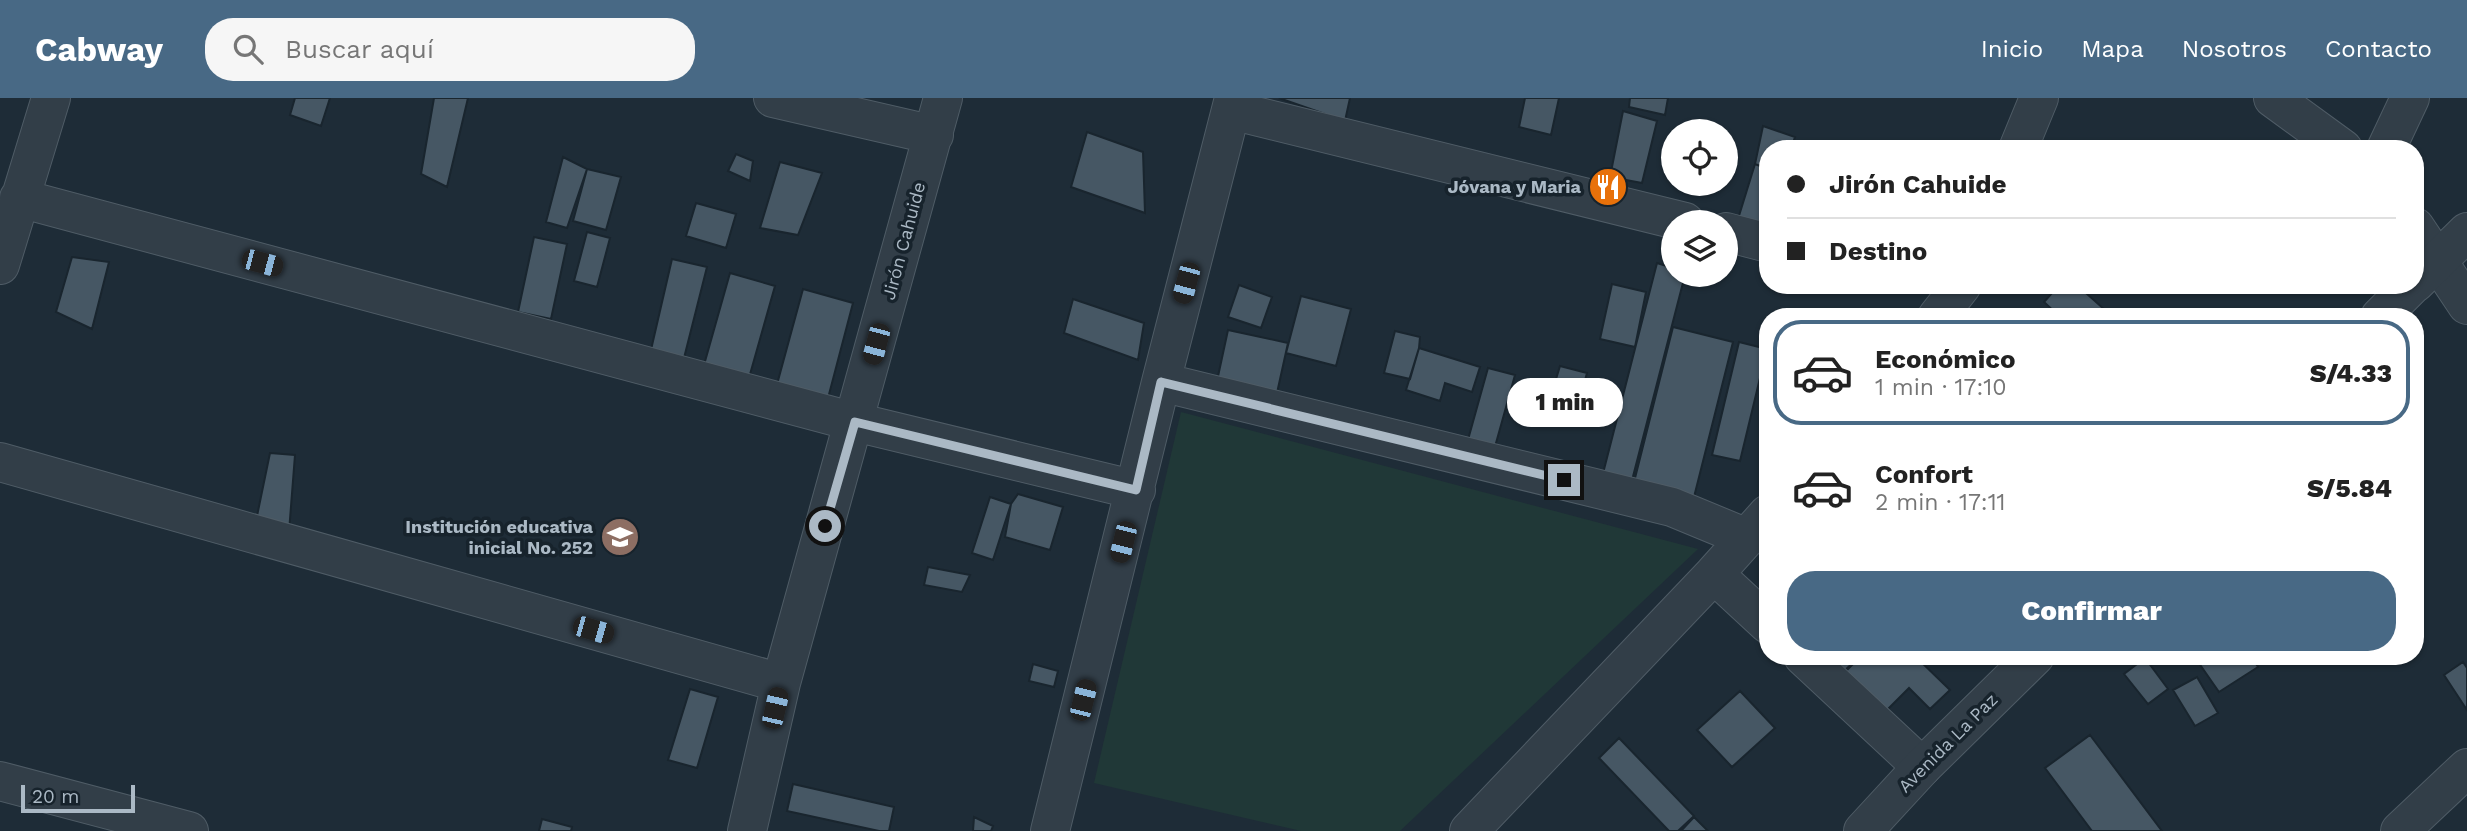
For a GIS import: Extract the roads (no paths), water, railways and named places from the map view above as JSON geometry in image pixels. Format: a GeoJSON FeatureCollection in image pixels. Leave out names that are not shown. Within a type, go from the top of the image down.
{"type":"FeatureCollection","features":[{"type":"Feature","properties":{"kind":"street"},"geometry":{"type":"LineString","coordinates":[[0,265],[51,98]]}},
{"type":"Feature","properties":{"kind":"street"},"geometry":{"type":"LineString","coordinates":[[773,98],[934,135]]}},
{"type":"Feature","properties":{"kind":"street","name":"Jirón Cahuide"},"geometry":{"type":"LineString","coordinates":[[747,831],[781,683],[943,98]]}},
{"type":"Feature","properties":{"kind":"street"},"geometry":{"type":"LineString","coordinates":[[2022,140],[2039,98]]}},
{"type":"Feature","properties":{"kind":"street"},"geometry":{"type":"LineString","coordinates":[[2273,98],[2331,140]]}},
{"type":"Feature","properties":{"kind":"street"},"geometry":{"type":"LineString","coordinates":[[2390,140],[2410,98]]}},
{"type":"Feature","properties":{"kind":"street"},"geometry":{"type":"LineString","coordinates":[[1050,831],[1233,104],[1661,216]]}},
{"type":"Feature","properties":{"kind":"street"},"geometry":{"type":"LineString","coordinates":[[19,198],[855,422],[1136,490]]}},
{"type":"Feature","properties":{"kind":"street"},"geometry":{"type":"LineString","coordinates":[[2424,274],[2467,232]]}},
{"type":"Feature","properties":{"kind":"street"},"geometry":{"type":"LineString","coordinates":[[1738,235],[1759,241]]}},
{"type":"Feature","properties":{"kind":"street"},"geometry":{"type":"LineString","coordinates":[[2424,277],[2467,305]]}},
{"type":"Feature","properties":{"kind":"street"},"geometry":{"type":"LineString","coordinates":[[2389,308],[2404,294]]}},
{"type":"Feature","properties":{"kind":"street"},"geometry":{"type":"LineString","coordinates":[[1161,382],[1757,526],[1469,831]]}},
{"type":"Feature","properties":{"kind":"street"},"geometry":{"type":"LineString","coordinates":[[0,462],[781,683]]}},
{"type":"Feature","properties":{"kind":"street"},"geometry":{"type":"LineString","coordinates":[[1714,574],[1759,616]]}},
{"type":"Feature","properties":{"kind":"street"},"geometry":{"type":"LineString","coordinates":[[1813,665],[1922,766]]}},
{"type":"Feature","properties":{"kind":"street","name":"Avenida La Paz"},"geometry":{"type":"LineString","coordinates":[[1863,831],[1922,766],[2026,665]]}},
{"type":"Feature","properties":{"kind":"street"},"geometry":{"type":"LineString","coordinates":[[2400,831],[2467,768]]}},
{"type":"Feature","properties":{"kind":"street"},"geometry":{"type":"LineString","coordinates":[[0,781],[107,820],[189,831]]}},
{"type":"Feature","properties":{"kind":"place","name":"Jóvana y Maria"},"geometry":{"type":"Point","coordinates":[1608,187]}},
{"type":"Feature","properties":{"kind":"place","name":"Institución educativa inicial No. 252"},"geometry":{"type":"Point","coordinates":[620,537]}}]}
